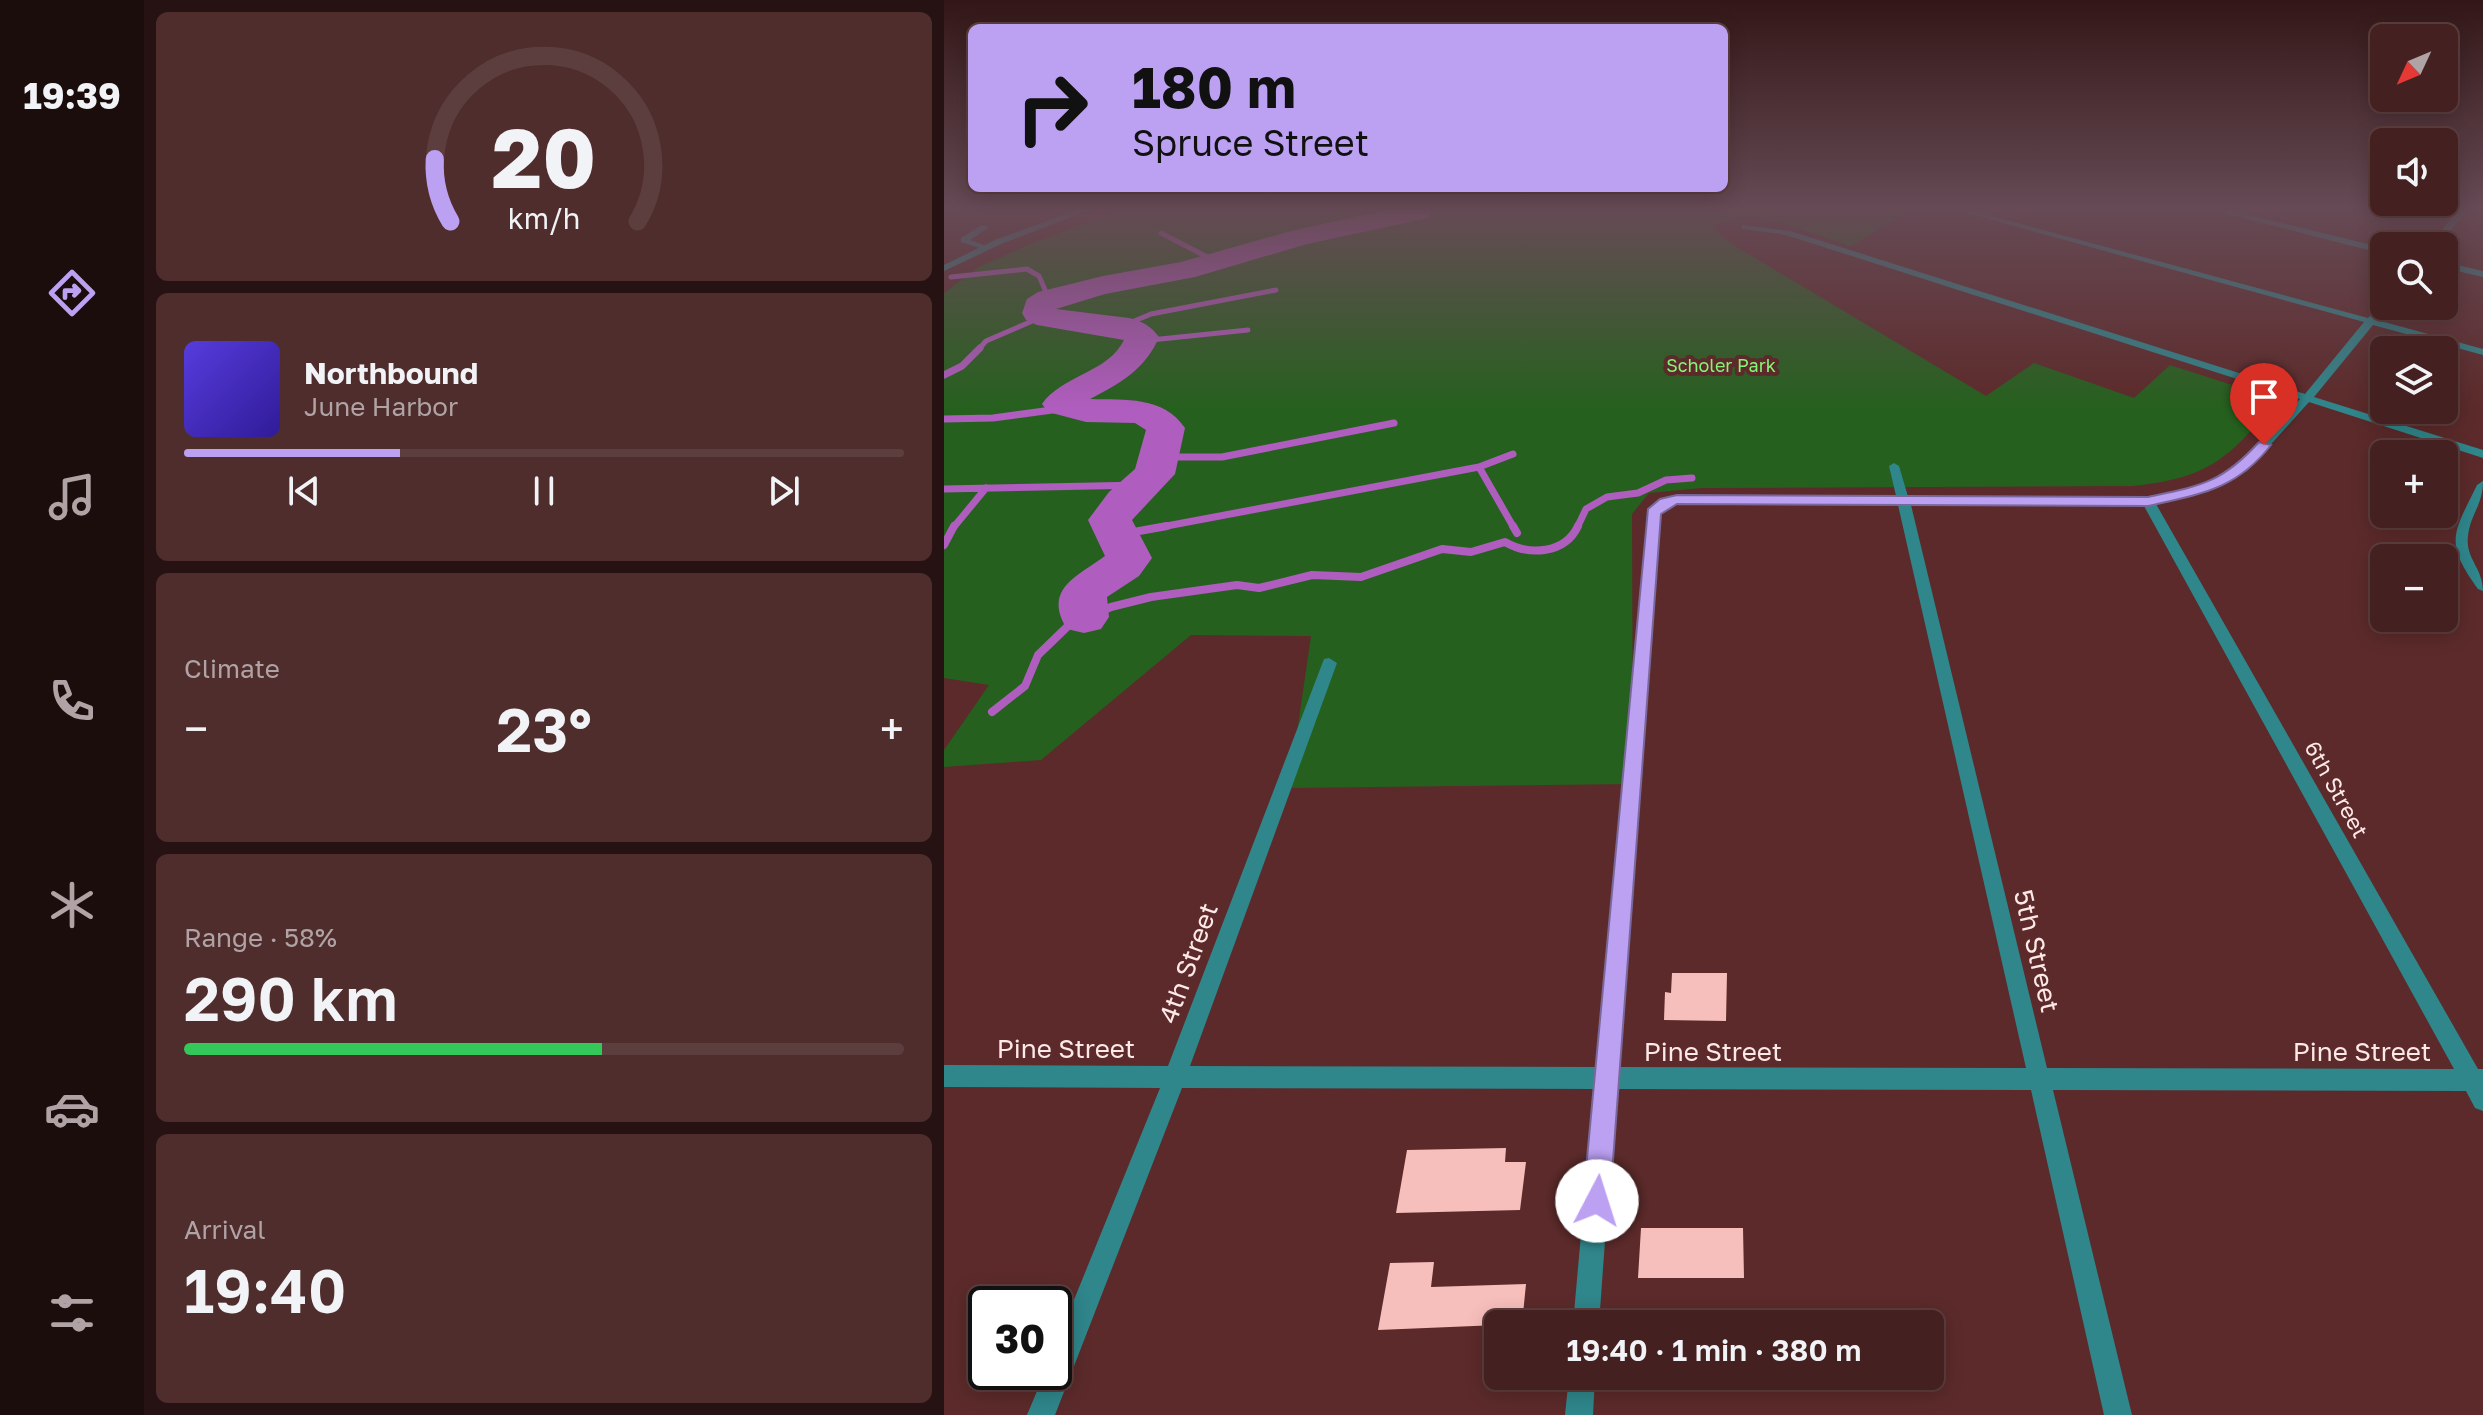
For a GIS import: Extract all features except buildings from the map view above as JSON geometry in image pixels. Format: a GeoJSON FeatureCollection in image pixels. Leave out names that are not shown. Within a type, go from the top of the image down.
{"type":"FeatureCollection","features":[{"type":"Feature","properties":{"kind":"street"},"geometry":{"type":"LineString","coordinates":[[1918,275],[2483,454]]}},
{"type":"Feature","properties":{"kind":"street"},"geometry":{"type":"LineString","coordinates":[[2202,275],[2483,352]]}},
{"type":"Feature","properties":{"kind":"street"},"geometry":{"type":"LineString","coordinates":[[1587,1310],[1653,512],[1659,505],[1677,500],[2148,502],[2189,493],[2224,481],[2243,468],[2306,399],[2370,321]]}},
{"type":"Feature","properties":{"kind":"street"},"geometry":{"type":"LineString","coordinates":[[2483,485],[2463,529],[2460,551],[2464,563],[2483,586]]}},
{"type":"Feature","properties":{"kind":"street","name":"5th Street"},"geometry":{"type":"LineString","coordinates":[[1903,500],[2118,1415]]}},
{"type":"Feature","properties":{"kind":"street","name":"6th Street"},"geometry":{"type":"LineString","coordinates":[[2148,502],[2477,1080],[2483,1100]]}},
{"type":"Feature","properties":{"kind":"street","name":"4th Street"},"geometry":{"type":"LineString","coordinates":[[1041,1415],[1175,1077],[1329,663]]}},
{"type":"Feature","properties":{"kind":"street","name":"Pine Street"},"geometry":{"type":"LineString","coordinates":[[944,1076],[2477,1080]]}},
{"type":"Feature","properties":{"kind":"street"},"geometry":{"type":"LineString","coordinates":[[1579,1415],[1581,1390]]}},
{"type":"Feature","properties":{"kind":"lane"},"geometry":{"type":"LineString","coordinates":[[1894,466],[1903,500]]}},
{"type":"Feature","properties":{"kind":"green space","name":"Scholer Park"},"geometry":{"type":"Polygon","coordinates":[[[968,275],[1784,275],[1986,396],[2034,363],[2134,398],[2170,365],[2260,394],[2275,403],[2243,439],[2214,463],[2180,478],[2132,486],[1702,488],[1649,493],[1632,514],[1633,784],[1289,788],[1311,636],[1191,635],[1041,760],[944,767],[944,750],[989,685],[944,678],[944,293],[968,275]]]}},
{"type":"Feature","properties":{"kind":"waterway"},"geometry":{"type":"LineString","coordinates":[[951,277],[970,275]]}},
{"type":"Feature","properties":{"kind":"waterway"},"geometry":{"type":"LineString","coordinates":[[1037,275],[1049,299]]}},
{"type":"Feature","properties":{"kind":"waterway"},"geometry":{"type":"LineString","coordinates":[[1084,617],[1082,604],[1089,588],[1129,558],[1110,520],[1124,501],[1154,474],[1166,428],[1157,418],[1145,413],[1073,409],[1061,404],[1065,398],[1130,358],[1142,337],[1129,328],[1049,318],[1038,313],[1038,306],[1049,299],[1103,285],[1161,275]]}},
{"type":"Feature","properties":{"kind":"waterway"},"geometry":{"type":"LineString","coordinates":[[1120,327],[1151,314],[1276,290]]}},
{"type":"Feature","properties":{"kind":"waterway"},"geometry":{"type":"LineString","coordinates":[[978,350],[986,341],[1044,316]]}},
{"type":"Feature","properties":{"kind":"waterway"},"geometry":{"type":"LineString","coordinates":[[1141,341],[1248,330]]}},
{"type":"Feature","properties":{"kind":"waterway"},"geometry":{"type":"LineString","coordinates":[[944,375],[962,366],[978,350]]}},
{"type":"Feature","properties":{"kind":"waterway"},"geometry":{"type":"LineString","coordinates":[[944,419],[993,418],[1067,408]]}},
{"type":"Feature","properties":{"kind":"waterway"},"geometry":{"type":"LineString","coordinates":[[1160,457],[1222,457],[1394,423]]}},
{"type":"Feature","properties":{"kind":"waterway"},"geometry":{"type":"LineString","coordinates":[[1479,467],[1513,454]]}},
{"type":"Feature","properties":{"kind":"waterway"},"geometry":{"type":"LineString","coordinates":[[1158,528],[1479,467]]}},
{"type":"Feature","properties":{"kind":"waterway"},"geometry":{"type":"LineString","coordinates":[[1479,467],[1514,528]]}},
{"type":"Feature","properties":{"kind":"waterway"},"geometry":{"type":"LineString","coordinates":[[1578,526],[1586,509],[1607,497],[1638,493],[1666,480],[1692,478]]}},
{"type":"Feature","properties":{"kind":"waterway"},"geometry":{"type":"LineString","coordinates":[[986,488],[1144,485]]}},
{"type":"Feature","properties":{"kind":"waterway"},"geometry":{"type":"LineString","coordinates":[[944,489],[986,488]]}},
{"type":"Feature","properties":{"kind":"waterway"},"geometry":{"type":"LineString","coordinates":[[953,528],[986,488]]}},
{"type":"Feature","properties":{"kind":"waterway"},"geometry":{"type":"LineString","coordinates":[[944,545],[954,526]]}},
{"type":"Feature","properties":{"kind":"waterway"},"geometry":{"type":"LineString","coordinates":[[1158,528],[1167,526]]}},
{"type":"Feature","properties":{"kind":"waterway"},"geometry":{"type":"LineString","coordinates":[[1513,526],[1517,533]]}},
{"type":"Feature","properties":{"kind":"waterway"},"geometry":{"type":"LineString","coordinates":[[992,712],[1025,686],[1038,655],[1068,626],[1111,607],[1151,597],[1237,585],[1259,588],[1312,575],[1361,577],[1442,549],[1471,552],[1505,542],[1525,549],[1546,550],[1564,542],[1578,526]]}},
{"type":"Feature","properties":{"kind":"waterway"},"geometry":{"type":"LineString","coordinates":[[1117,535],[1158,528]]}},
{"type":"Feature","properties":{"kind":"route"},"geometry":{"type":"LineString","coordinates":[[1597,1201],[1653,512],[1659,505],[1677,500],[2148,502],[2224,481],[2243,468],[2264,445]]}}]}
